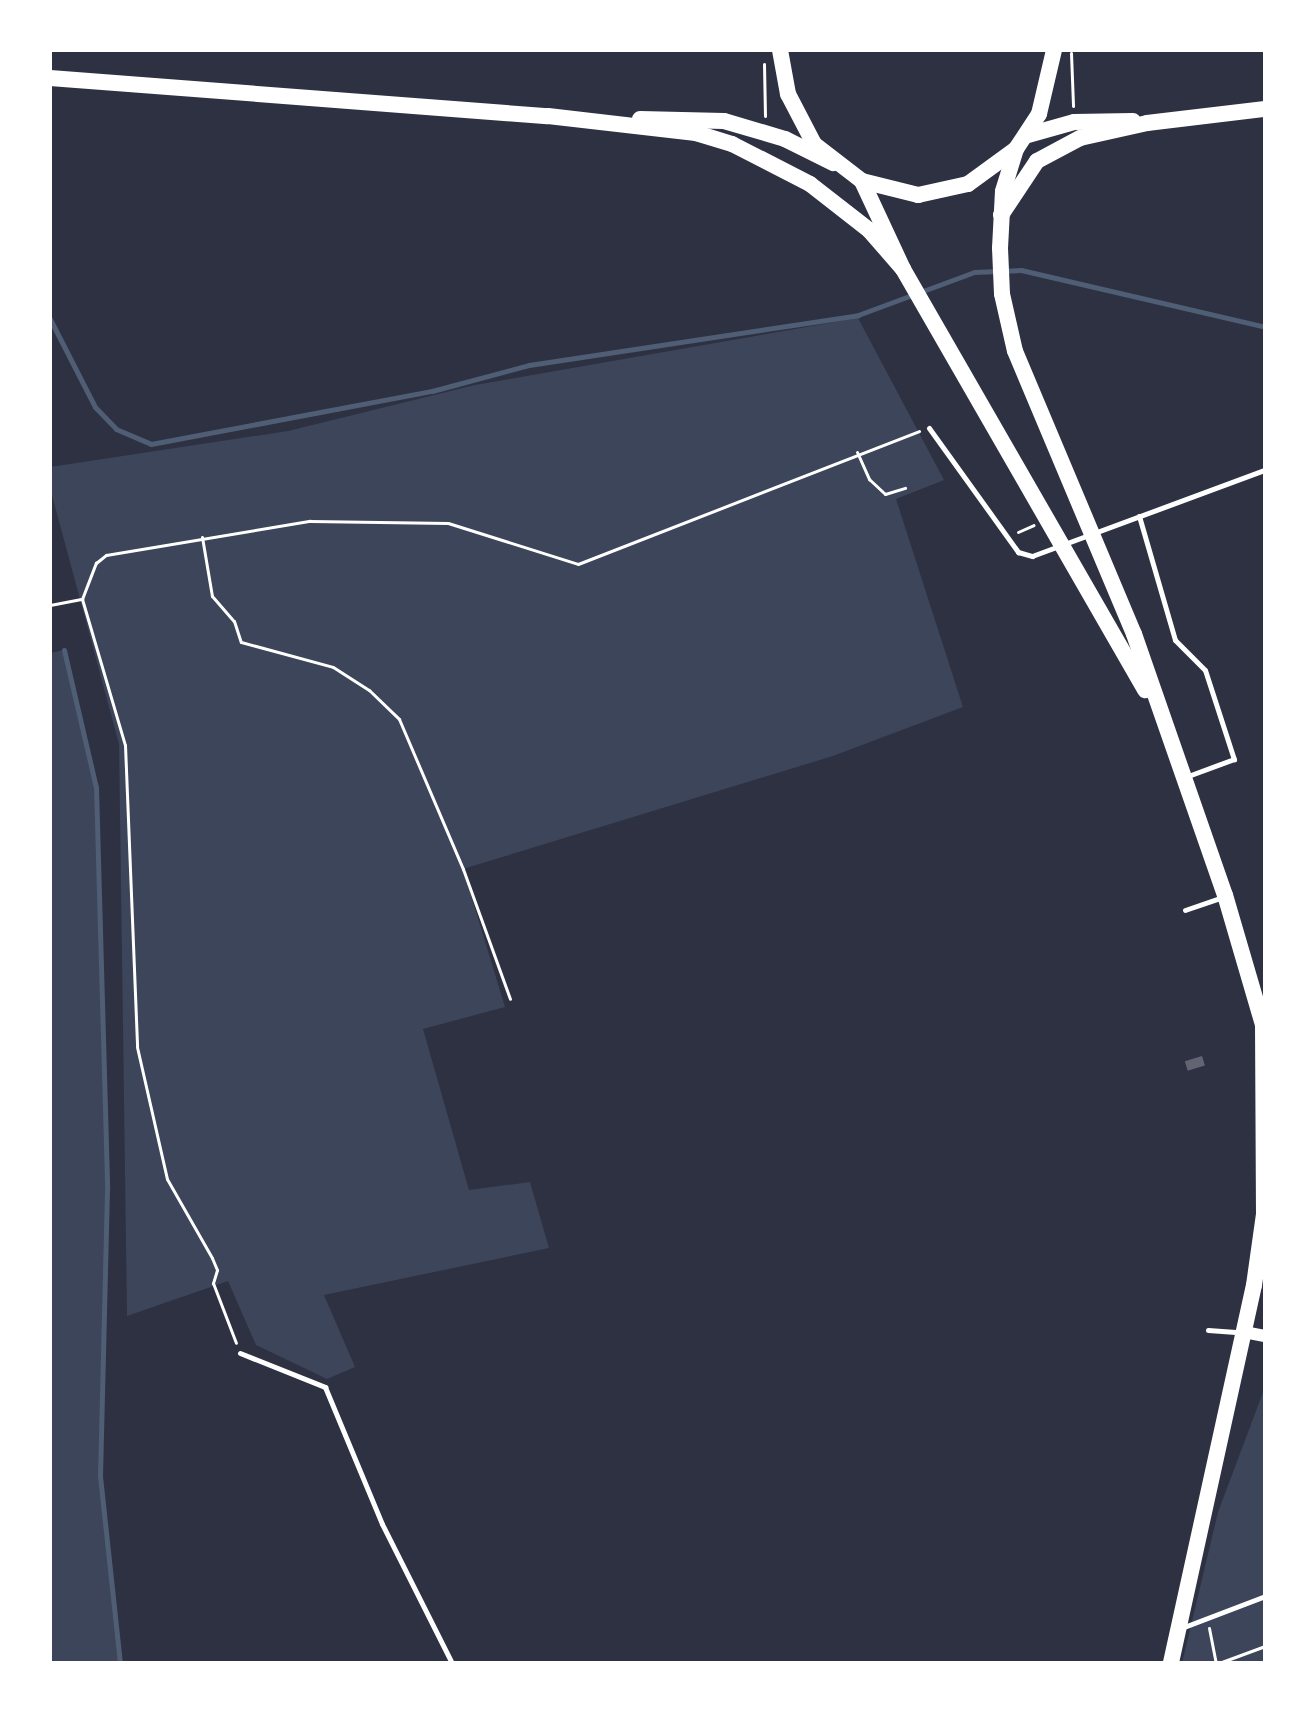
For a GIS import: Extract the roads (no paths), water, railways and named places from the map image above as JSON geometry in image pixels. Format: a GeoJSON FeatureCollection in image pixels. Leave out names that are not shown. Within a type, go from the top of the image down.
{"type":"FeatureCollection","features":[{"type":"Feature","properties":{"kind":"main road"},"geometry":{"type":"LineString","coordinates":[[780,50],[788,94],[800,125],[833,163]]}},
{"type":"Feature","properties":{"kind":"main road"},"geometry":{"type":"LineString","coordinates":[[618,122],[654,117],[724,121],[785,139],[862,181],[890,192],[938,194],[993,171],[1028,135],[1045,99],[1054,50]]}},
{"type":"Feature","properties":{"kind":"main road"},"geometry":{"type":"LineString","coordinates":[[50,78],[618,122],[696,133],[786,170],[841,206],[905,273]]}},
{"type":"Feature","properties":{"kind":"main road"},"geometry":{"type":"LineString","coordinates":[[1028,135],[1074,122],[1147,123],[1265,109]]}},
{"type":"Feature","properties":{"kind":"main road"},"geometry":{"type":"LineString","coordinates":[[1001,215],[1015,188],[1051,151],[1147,123]]}},
{"type":"Feature","properties":{"kind":"main road"},"geometry":{"type":"LineString","coordinates":[[1016,149],[1001,215],[1000,248],[1002,294],[1015,351],[1134,634],[1155,704],[1225,895],[1263,1025],[1264,1214],[1244,1332],[1171,1663]]}},
{"type":"Feature","properties":{"kind":"main road"},"geometry":{"type":"LineString","coordinates":[[862,181],[905,273],[1060,549],[1155,704]]}},
{"type":"Feature","properties":{"kind":"street"},"geometry":{"type":"LineString","coordinates":[[1244,1332],[1265,1336]]}},
{"type":"Feature","properties":{"kind":"lane"},"geometry":{"type":"LineString","coordinates":[[929,428],[1018,552],[1032,556],[1093,537],[1139,516],[1265,470]]}},
{"type":"Feature","properties":{"kind":"lane"},"geometry":{"type":"LineString","coordinates":[[1139,516],[1175,640],[1205,670],[1234,759],[1183,778]]}},
{"type":"Feature","properties":{"kind":"lane"},"geometry":{"type":"LineString","coordinates":[[1185,910],[1225,895]]}},
{"type":"Feature","properties":{"kind":"lane"},"geometry":{"type":"LineString","coordinates":[[1208,1330],[1244,1332]]}},
{"type":"Feature","properties":{"kind":"lane"},"geometry":{"type":"LineString","coordinates":[[240,1353],[325,1387],[382,1524],[452,1663]]}},
{"type":"Feature","properties":{"kind":"lane"},"geometry":{"type":"LineString","coordinates":[[1179,1628],[1265,1596]]}},
{"type":"Feature","properties":{"kind":"waterway"},"geometry":{"type":"LineString","coordinates":[[50,319],[95,407],[116,429],[151,444],[432,391],[529,365],[858,315],[974,272],[1021,270],[1265,327]]}},
{"type":"Feature","properties":{"kind":"waterway"},"geometry":{"type":"LineString","coordinates":[[64,650],[96,787],[107,1190],[100,1476],[120,1663]]}}]}
